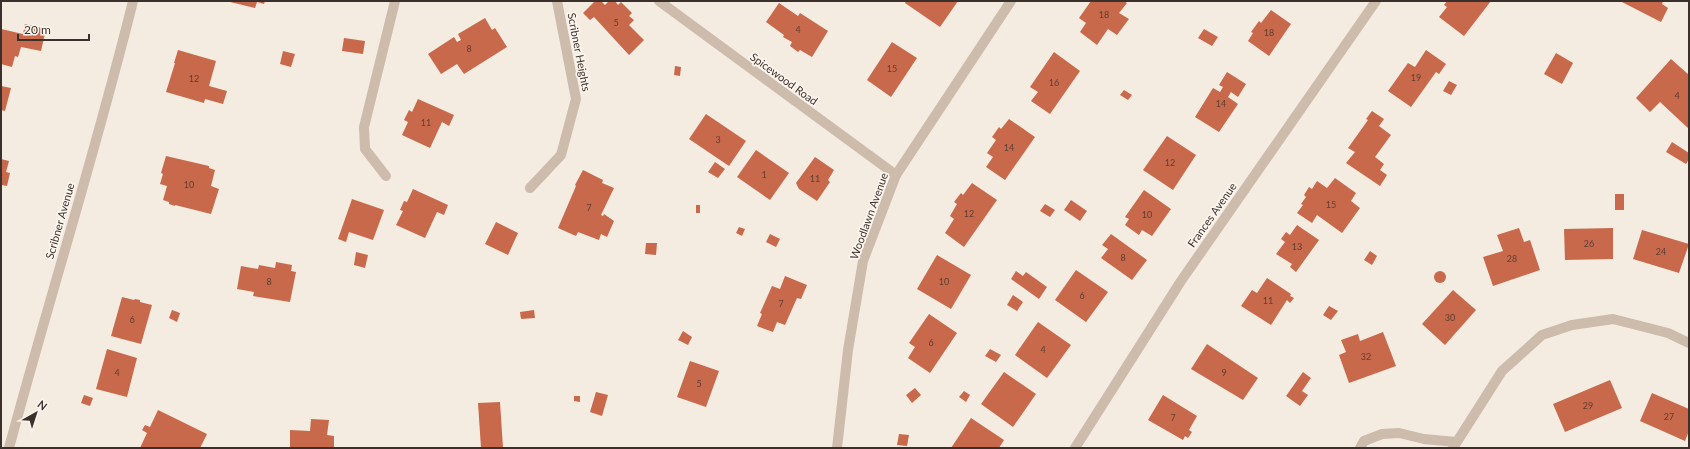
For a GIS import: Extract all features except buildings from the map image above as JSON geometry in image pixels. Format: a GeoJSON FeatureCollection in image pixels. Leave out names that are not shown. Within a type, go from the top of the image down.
{"type":"FeatureCollection","features":[{"type":"Feature","properties":{"kind":"street","name":"Scribner Avenue"},"geometry":{"type":"LineString","coordinates":[[9,448],[38,340],[78,206],[118,63],[133,1]]}},
{"type":"Feature","properties":{"kind":"street"},"geometry":{"type":"LineString","coordinates":[[386,176],[365,149],[364,127],[395,1]]}},
{"type":"Feature","properties":{"kind":"street","name":"Scribner Heights"},"geometry":{"type":"LineString","coordinates":[[530,188],[561,155],[576,99],[557,1]]}},
{"type":"Feature","properties":{"kind":"street","name":"Spicewood Road"},"geometry":{"type":"LineString","coordinates":[[659,1],[896,176]]}},
{"type":"Feature","properties":{"kind":"street","name":"Woodlawn Avenue"},"geometry":{"type":"LineString","coordinates":[[837,448],[848,350],[863,260],[896,176],[1011,1]]}},
{"type":"Feature","properties":{"kind":"street","name":"Frances Avenue"},"geometry":{"type":"LineString","coordinates":[[1075,448],[1181,281],[1376,1]]}},
{"type":"Feature","properties":{"kind":"street"},"geometry":{"type":"LineString","coordinates":[[1360,448],[1364,441],[1382,434],[1399,433],[1455,445],[1502,371],[1542,335],[1572,325],[1613,319],[1668,333],[1689,343]]}}]}
